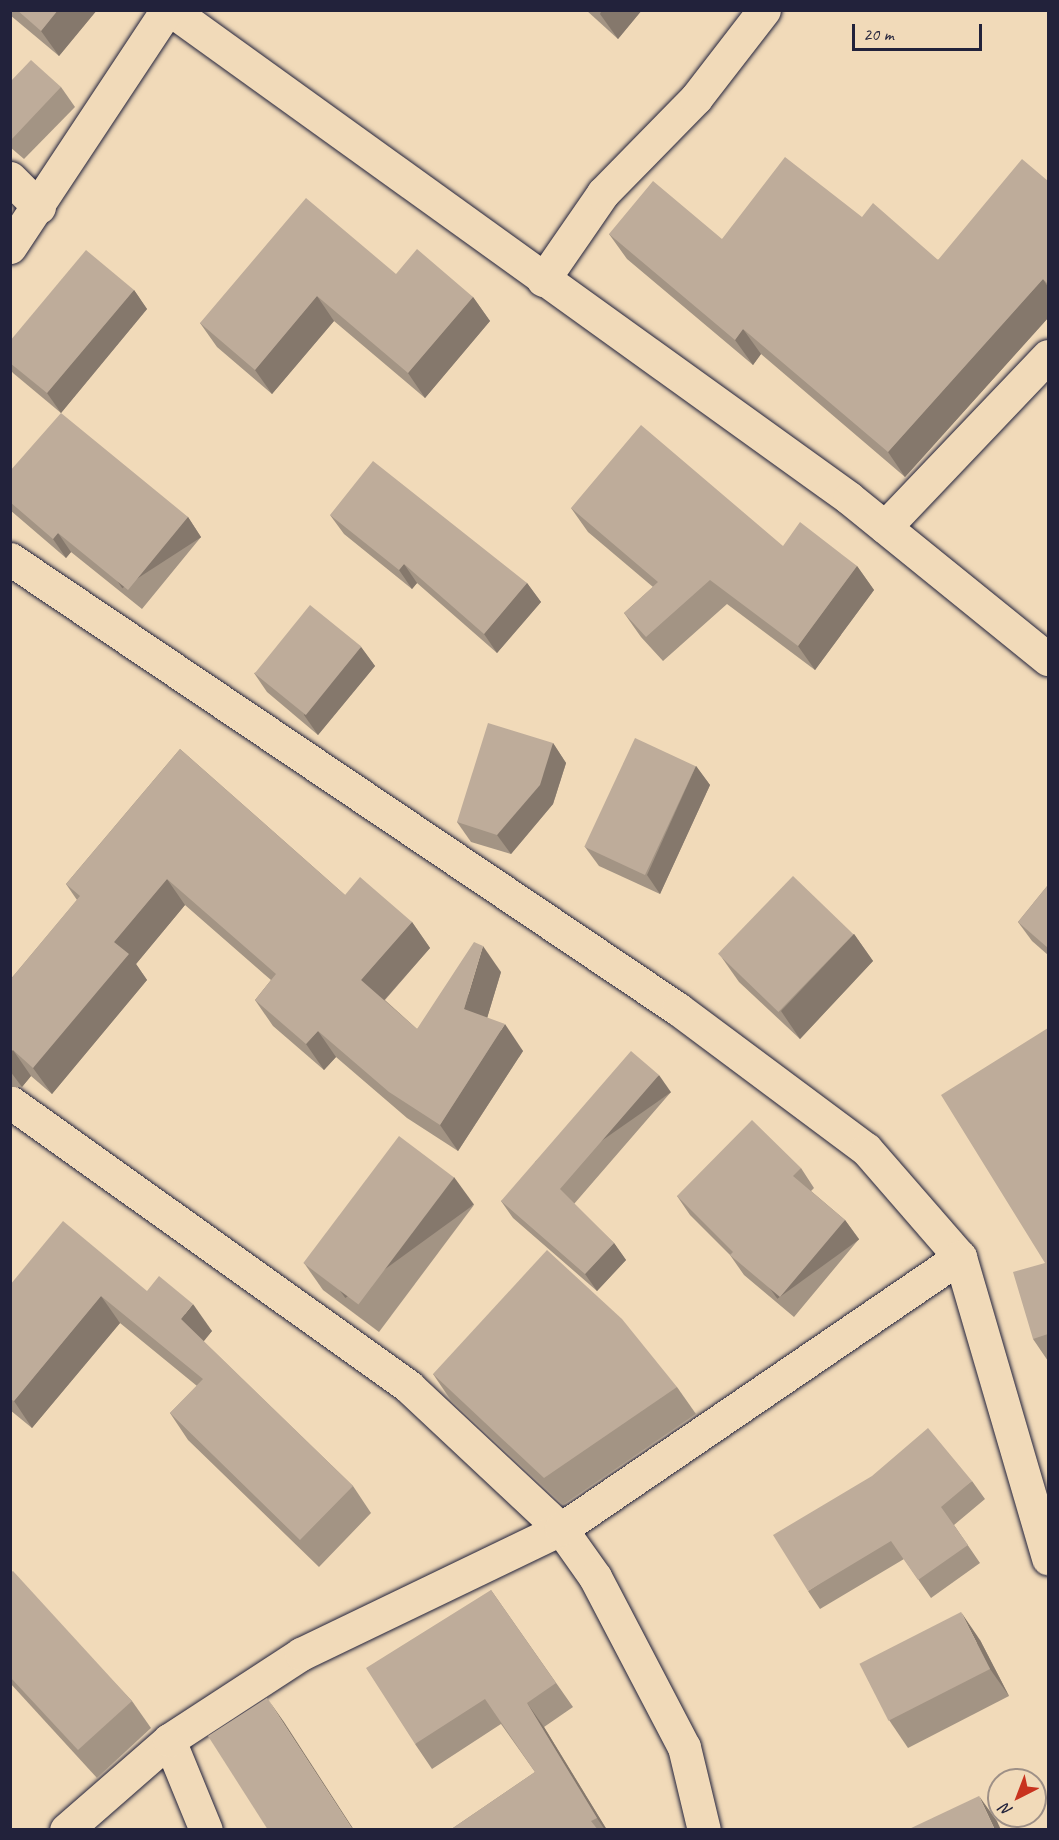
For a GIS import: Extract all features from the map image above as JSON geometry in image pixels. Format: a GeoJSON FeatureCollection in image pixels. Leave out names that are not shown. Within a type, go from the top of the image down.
{"type":"FeatureCollection","features":[{"type":"Feature","properties":{"kind":"street"},"geometry":{"type":"LineString","coordinates":[[10,247],[169,10],[885,527],[1048,659]]}},
{"type":"Feature","properties":{"kind":"street"},"geometry":{"type":"LineString","coordinates":[[543,280],[603,193],[696,98],[764,10]]}},
{"type":"Feature","properties":{"kind":"street"},"geometry":{"type":"LineString","coordinates":[[10,178],[39,207]]}},
{"type":"Feature","properties":{"kind":"street"},"geometry":{"type":"LineString","coordinates":[[885,527],[1048,356]]}},
{"type":"Feature","properties":{"kind":"street"},"geometry":{"type":"LineString","coordinates":[[10,559],[688,1016],[866,1149],[960,1257],[1048,1558]]}},
{"type":"Feature","properties":{"kind":"street"},"geometry":{"type":"LineString","coordinates":[[10,1102],[409,1387],[561,1529],[595,1577],[684,1747],[704,1830]]}},
{"type":"Feature","properties":{"kind":"street"},"geometry":{"type":"LineString","coordinates":[[66,1830],[169,1740],[301,1654],[561,1529],[960,1257]]}},
{"type":"Feature","properties":{"kind":"street"},"geometry":{"type":"LineString","coordinates":[[169,1740],[206,1830]]}},
{"type":"Feature","properties":{"kind":"building"},"geometry":{"type":"Polygon","coordinates":[[[17,10],[58,10],[41,31],[17,10]]]}},
{"type":"Feature","properties":{"kind":"building"},"geometry":{"type":"Polygon","coordinates":[[[31,60],[61,87],[11,140],[10,82],[31,60]]]}},
{"type":"Feature","properties":{"kind":"building"},"geometry":{"type":"Polygon","coordinates":[[[785,157],[862,217],[873,203],[938,260],[1022,159],[1048,181],[1048,284],[1043,279],[888,452],[743,329],[735,340],[609,234],[653,181],[722,239],[785,157]]]}},
{"type":"Feature","properties":{"kind":"building"},"geometry":{"type":"Polygon","coordinates":[[[306,198],[396,274],[417,249],[473,297],[408,373],[317,296],[255,370],[200,323],[306,198]]]}},
{"type":"Feature","properties":{"kind":"building"},"geometry":{"type":"Polygon","coordinates":[[[86,250],[134,290],[47,393],[10,363],[10,341],[86,250]]]}},
{"type":"Feature","properties":{"kind":"building"},"geometry":{"type":"Polygon","coordinates":[[[61,413],[188,517],[128,590],[58,533],[53,539],[10,502],[10,471],[61,413]]]}},
{"type":"Feature","properties":{"kind":"building"},"geometry":{"type":"Polygon","coordinates":[[[641,425],[783,546],[800,522],[857,566],[798,646],[710,580],[646,637],[624,613],[658,582],[571,508],[641,425]]]}},
{"type":"Feature","properties":{"kind":"building"},"geometry":{"type":"Polygon","coordinates":[[[373,461],[527,583],[484,634],[404,564],[399,570],[330,515],[373,461]]]}},
{"type":"Feature","properties":{"kind":"building"},"geometry":{"type":"Polygon","coordinates":[[[310,605],[361,647],[306,715],[255,673],[310,605]]]}},
{"type":"Feature","properties":{"kind":"building"},"geometry":{"type":"Polygon","coordinates":[[[488,723],[553,743],[540,785],[497,835],[457,822],[488,723]]]}},
{"type":"Feature","properties":{"kind":"building"},"geometry":{"type":"Polygon","coordinates":[[[635,738],[696,766],[645,875],[584,847],[635,738]]]}},
{"type":"Feature","properties":{"kind":"building"},"geometry":{"type":"Polygon","coordinates":[[[180,749],[345,895],[360,877],[412,922],[361,980],[417,1029],[474,942],[483,946],[464,1009],[505,1024],[440,1125],[389,1092],[318,1031],[306,1044],[255,1000],[276,974],[167,879],[114,942],[129,954],[33,1068],[13,1050],[10,1052],[10,980],[80,896],[66,884],[180,749]]]}},
{"type":"Feature","properties":{"kind":"building"},"geometry":{"type":"Polygon","coordinates":[[[793,876],[853,934],[778,1012],[718,954],[793,876]]]}},
{"type":"Feature","properties":{"kind":"building"},"geometry":{"type":"Polygon","coordinates":[[[1048,885],[1048,948],[1018,922],[1048,885]]]}},
{"type":"Feature","properties":{"kind":"building"},"geometry":{"type":"Polygon","coordinates":[[[1048,1028],[1048,1334],[1033,1339],[1013,1272],[1045,1263],[941,1095],[1048,1028]]]}},
{"type":"Feature","properties":{"kind":"building"},"geometry":{"type":"Polygon","coordinates":[[[631,1051],[659,1075],[560,1189],[614,1243],[585,1274],[501,1201],[631,1051]]]}},
{"type":"Feature","properties":{"kind":"building"},"geometry":{"type":"Polygon","coordinates":[[[752,1120],[801,1168],[793,1176],[845,1220],[780,1297],[730,1255],[733,1252],[677,1196],[752,1120]]]}},
{"type":"Feature","properties":{"kind":"building"},"geometry":{"type":"Polygon","coordinates":[[[399,1136],[454,1178],[358,1305],[303,1263],[399,1136]]]}},
{"type":"Feature","properties":{"kind":"building"},"geometry":{"type":"Polygon","coordinates":[[[63,1221],[147,1291],[159,1276],[193,1304],[181,1319],[353,1486],[300,1540],[170,1413],[203,1379],[101,1296],[14,1401],[10,1399],[10,1285],[63,1221]]]}},
{"type":"Feature","properties":{"kind":"building"},"geometry":{"type":"Polygon","coordinates":[[[547,1250],[622,1319],[677,1387],[544,1478],[433,1374],[547,1250]]]}},
{"type":"Feature","properties":{"kind":"building"},"geometry":{"type":"Polygon","coordinates":[[[928,1428],[972,1481],[941,1507],[968,1545],[918,1580],[891,1541],[808,1591],[773,1535],[872,1476],[928,1428]]]}},
{"type":"Feature","properties":{"kind":"building"},"geometry":{"type":"Polygon","coordinates":[[[13,1571],[132,1701],[78,1750],[10,1677],[10,1573],[13,1571]]]}},
{"type":"Feature","properties":{"kind":"building"},"geometry":{"type":"Polygon","coordinates":[[[491,1590],[556,1683],[527,1703],[597,1818],[591,1821],[598,1830],[450,1830],[535,1772],[485,1699],[415,1744],[366,1668],[491,1590]]]}},
{"type":"Feature","properties":{"kind":"building"},"geometry":{"type":"Polygon","coordinates":[[[961,1612],[990,1669],[888,1721],[859,1664],[961,1612]]]}},
{"type":"Feature","properties":{"kind":"building"},"geometry":{"type":"Polygon","coordinates":[[[267,1698],[353,1830],[268,1830],[208,1736],[267,1698]]]}},
{"type":"Feature","properties":{"kind":"building"},"geometry":{"type":"Polygon","coordinates":[[[979,1796],[987,1813],[987,1828],[995,1830],[907,1830],[979,1796]]]}}]}
